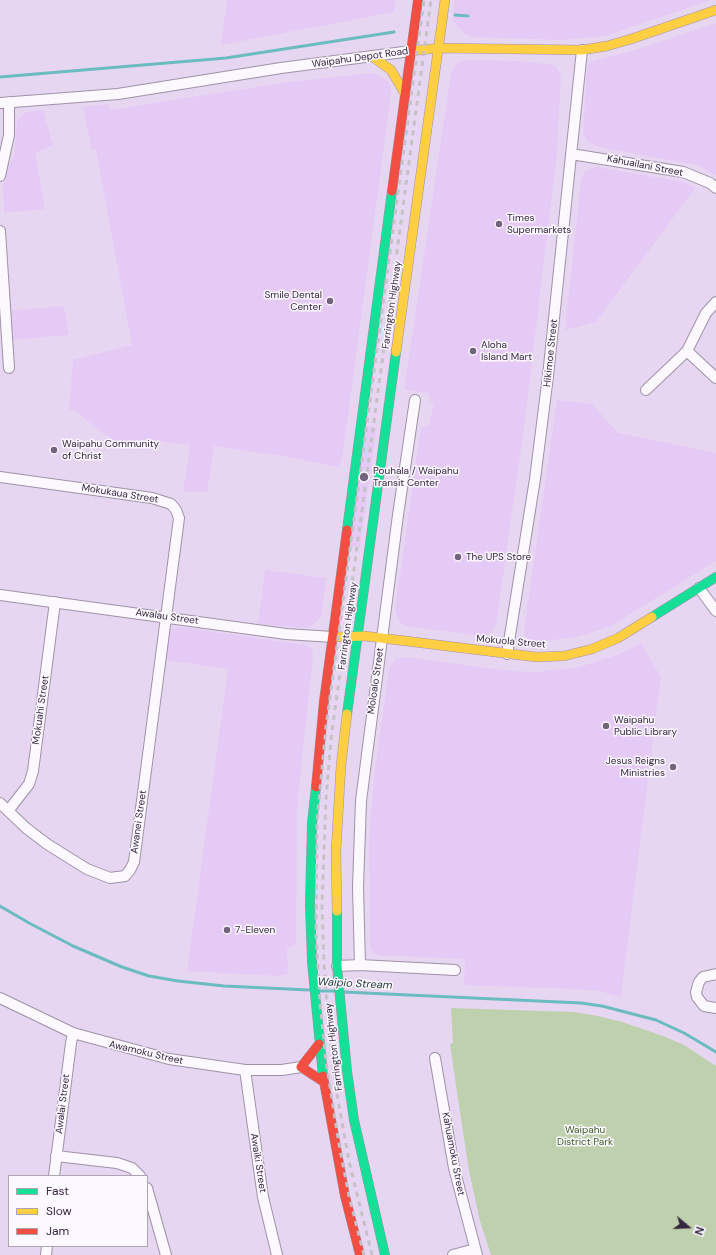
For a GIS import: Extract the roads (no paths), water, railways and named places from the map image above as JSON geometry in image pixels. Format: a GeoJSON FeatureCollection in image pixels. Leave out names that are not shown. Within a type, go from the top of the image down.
{"type":"FeatureCollection","features":[{"type":"Feature","properties":{"kind":"main road","name":"Farrington Highway"},"geometry":{"type":"LineString","coordinates":[[360,1255],[345,1196],[324,1082],[319,1044],[315,1002],[317,979],[312,962],[310,904],[312,823],[317,759],[418,0]]}},
{"type":"Feature","properties":{"kind":"main road","name":"Farrington Highway"},"geometry":{"type":"LineString","coordinates":[[385,1255],[354,1120],[339,1003],[336,882],[338,809],[341,765],[357,636],[445,0]]}},
{"type":"Feature","properties":{"kind":"main road","name":"Waipahu Depot Road"},"geometry":{"type":"LineString","coordinates":[[411,51],[438,48],[582,50],[632,40],[716,10]]}},
{"type":"Feature","properties":{"kind":"main road"},"geometry":{"type":"LineString","coordinates":[[373,57],[391,70],[405,94]]}},
{"type":"Feature","properties":{"kind":"main road","name":"Mokuola Street"},"geometry":{"type":"LineString","coordinates":[[333,637],[357,636],[382,638],[507,654],[551,657],[576,653],[600,646],[635,628],[716,577]]}},
{"type":"Feature","properties":{"kind":"main road"},"geometry":{"type":"LineString","coordinates":[[317,979],[325,1002]]}},
{"type":"Feature","properties":{"kind":"main road"},"geometry":{"type":"LineString","coordinates":[[330,1011],[342,1028]]}},
{"type":"Feature","properties":{"kind":"main road"},"geometry":{"type":"LineString","coordinates":[[319,1044],[301,1067],[324,1082]]}},
{"type":"Feature","properties":{"kind":"street","name":"Hikimoe Street"},"geometry":{"type":"LineString","coordinates":[[507,654],[535,479],[548,376],[582,50]]}},
{"type":"Feature","properties":{"kind":"street","name":"Waipahu Depot Road"},"geometry":{"type":"LineString","coordinates":[[5,102],[118,94],[281,68],[411,51]]}},
{"type":"Feature","properties":{"kind":"street"},"geometry":{"type":"LineString","coordinates":[[0,176],[7,151],[9,135],[5,102]]}},
{"type":"Feature","properties":{"kind":"street","name":"Kahuailani Street"},"geometry":{"type":"LineString","coordinates":[[571,154],[600,157],[683,172],[710,183],[716,188]]}},
{"type":"Feature","properties":{"kind":"street"},"geometry":{"type":"LineString","coordinates":[[0,231],[9,368]]}},
{"type":"Feature","properties":{"kind":"street"},"geometry":{"type":"LineString","coordinates":[[646,390],[687,351],[706,313],[716,302]]}},
{"type":"Feature","properties":{"kind":"street"},"geometry":{"type":"LineString","coordinates":[[687,351],[716,378]]}},
{"type":"Feature","properties":{"kind":"street","name":"Moloalo Street"},"geometry":{"type":"LineString","coordinates":[[360,965],[358,887],[361,801],[415,400]]}},
{"type":"Feature","properties":{"kind":"street","name":"Mokukaua Street"},"geometry":{"type":"LineString","coordinates":[[0,477],[152,498],[171,504],[176,510],[179,518],[179,527],[167,617]]}},
{"type":"Feature","properties":{"kind":"street"},"geometry":{"type":"LineString","coordinates":[[699,588],[716,611]]}},
{"type":"Feature","properties":{"kind":"street","name":"Awalau Street"},"geometry":{"type":"LineString","coordinates":[[0,594],[286,634],[333,637]]}},
{"type":"Feature","properties":{"kind":"street","name":"Mokuahi Street"},"geometry":{"type":"LineString","coordinates":[[8,811],[29,784],[33,771],[55,602]]}},
{"type":"Feature","properties":{"kind":"street","name":"Awanei Street"},"geometry":{"type":"LineString","coordinates":[[0,803],[47,844],[87,869],[110,878],[125,876],[134,862],[167,617]]}},
{"type":"Feature","properties":{"kind":"street"},"geometry":{"type":"LineString","coordinates":[[338,966],[360,965],[455,970]]}},
{"type":"Feature","properties":{"kind":"street"},"geometry":{"type":"LineString","coordinates":[[716,974],[703,977],[699,982],[696,992],[697,997],[704,1006],[716,1008]]}},
{"type":"Feature","properties":{"kind":"street","name":"Awamoku Street"},"geometry":{"type":"LineString","coordinates":[[0,998],[73,1033],[169,1059],[244,1070],[282,1070],[301,1067]]}},
{"type":"Feature","properties":{"kind":"street","name":"Awalai Street"},"geometry":{"type":"LineString","coordinates":[[54,1175],[73,1033]]}},
{"type":"Feature","properties":{"kind":"street","name":"Kahuamoku Street"},"geometry":{"type":"LineString","coordinates":[[435,1058],[454,1168],[476,1252],[453,1255]]}},
{"type":"Feature","properties":{"kind":"street","name":"Awaiki Street"},"geometry":{"type":"LineString","coordinates":[[244,1070],[263,1197],[277,1255]]}},
{"type":"Feature","properties":{"kind":"street"},"geometry":{"type":"LineString","coordinates":[[56,1156],[117,1163],[132,1168],[139,1175]]}},
{"type":"Feature","properties":{"kind":"street"},"geometry":{"type":"LineString","coordinates":[[148,1192],[166,1255]]}},
{"type":"Feature","properties":{"kind":"waterway"},"geometry":{"type":"LineString","coordinates":[[455,15],[468,16]]}},
{"type":"Feature","properties":{"kind":"waterway"},"geometry":{"type":"LineString","coordinates":[[0,77],[226,58],[394,32]]}},
{"type":"Feature","properties":{"kind":"waterway","name":"Waipio Stream"},"geometry":{"type":"LineString","coordinates":[[0,906],[73,946],[122,967],[149,976],[224,986],[309,990]]}},
{"type":"Feature","properties":{"kind":"waterway","name":"Waipio Stream"},"geometry":{"type":"LineString","coordinates":[[320,991],[335,991]]}},
{"type":"Feature","properties":{"kind":"waterway","name":"Waipio Stream"},"geometry":{"type":"LineString","coordinates":[[344,992],[581,1003],[602,1006],[656,1020],[684,1033],[716,1052]]}},
{"type":"Feature","properties":{"kind":"railway"},"geometry":{"type":"LineString","coordinates":[[364,1255],[349,1196],[326,1061],[320,1002],[316,932],[317,822],[326,727],[424,0]]}},
{"type":"Feature","properties":{"kind":"railway"},"geometry":{"type":"LineString","coordinates":[[372,1255],[349,1161],[336,1089],[328,1020],[322,906],[326,798],[331,739],[431,0]]}},
{"type":"Feature","properties":{"kind":"place","name":"Times Supermarkets"},"geometry":{"type":"Point","coordinates":[499,224]}},
{"type":"Feature","properties":{"kind":"place","name":"Smile Dental Center"},"geometry":{"type":"Point","coordinates":[330,301]}},
{"type":"Feature","properties":{"kind":"place","name":"Aloha Island Mart"},"geometry":{"type":"Point","coordinates":[473,351]}},
{"type":"Feature","properties":{"kind":"place","name":"Waipahu Community of Christ"},"geometry":{"type":"Point","coordinates":[54,450]}},
{"type":"Feature","properties":{"kind":"place","name":"Pouhala / Waipahu Transit Center"},"geometry":{"type":"Point","coordinates":[364,477]}},
{"type":"Feature","properties":{"kind":"place","name":"The UPS Store"},"geometry":{"type":"Point","coordinates":[458,557]}},
{"type":"Feature","properties":{"kind":"place","name":"Waipahu Public Library"},"geometry":{"type":"Point","coordinates":[606,726]}},
{"type":"Feature","properties":{"kind":"place","name":"Jesus Reigns Ministries"},"geometry":{"type":"Point","coordinates":[673,767]}},
{"type":"Feature","properties":{"kind":"place","name":"7-Eleven"},"geometry":{"type":"Point","coordinates":[227,930]}},
{"type":"Feature","properties":{"kind":"park label","name":"Waipahu District Park"},"geometry":{"type":"Point","coordinates":[585,1136]}}]}
